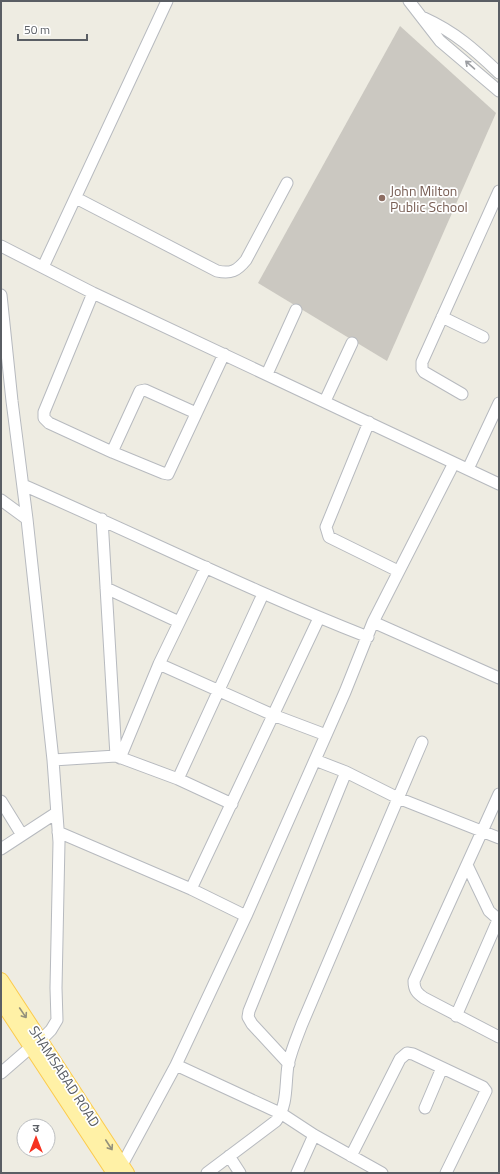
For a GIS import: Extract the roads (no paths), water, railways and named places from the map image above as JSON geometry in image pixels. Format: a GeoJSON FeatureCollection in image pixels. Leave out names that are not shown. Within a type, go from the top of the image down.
{"type":"FeatureCollection","features":[{"type":"Feature","properties":{"kind":"main road","name":"SHAMSABAD ROAD"},"geometry":{"type":"LineString","coordinates":[[1,980],[36,1044]]}},
{"type":"Feature","properties":{"kind":"main road","name":"SHAMSABAD ROAD"},"geometry":{"type":"LineString","coordinates":[[1,1001],[36,1044],[121,1170]]}},
{"type":"Feature","properties":{"kind":"street"},"geometry":{"type":"LineString","coordinates":[[43,267],[167,1]]}},
{"type":"Feature","properties":{"kind":"street"},"geometry":{"type":"LineString","coordinates":[[409,1],[424,18],[440,41],[499,91]]}},
{"type":"Feature","properties":{"kind":"street"},"geometry":{"type":"LineString","coordinates":[[424,18],[446,28],[464,41],[499,73]]}},
{"type":"Feature","properties":{"kind":"street"},"geometry":{"type":"LineString","coordinates":[[76,198],[217,271],[229,273],[238,269],[246,260],[287,183]]}},
{"type":"Feature","properties":{"kind":"street"},"geometry":{"type":"LineString","coordinates":[[462,394],[422,369],[422,362],[499,191]]}},
{"type":"Feature","properties":{"kind":"street"},"geometry":{"type":"LineString","coordinates":[[1,246],[93,293],[499,484]]}},
{"type":"Feature","properties":{"kind":"street"},"geometry":{"type":"LineString","coordinates":[[93,293],[44,412],[44,418],[49,423],[163,474],[168,474],[224,354]]}},
{"type":"Feature","properties":{"kind":"street"},"geometry":{"type":"LineString","coordinates":[[1,295],[12,401],[27,519],[58,832],[57,1020],[51,1030],[1,1073]]}},
{"type":"Feature","properties":{"kind":"street"},"geometry":{"type":"LineString","coordinates":[[267,374],[296,310]]}},
{"type":"Feature","properties":{"kind":"street"},"geometry":{"type":"LineString","coordinates":[[442,317],[483,337]]}},
{"type":"Feature","properties":{"kind":"street"},"geometry":{"type":"LineString","coordinates":[[325,401],[352,343]]}},
{"type":"Feature","properties":{"kind":"street"},"geometry":{"type":"LineString","coordinates":[[112,452],[140,391],[145,390],[196,413]]}},
{"type":"Feature","properties":{"kind":"street"},"geometry":{"type":"LineString","coordinates":[[468,469],[499,403]]}},
{"type":"Feature","properties":{"kind":"street"},"geometry":{"type":"LineString","coordinates":[[369,422],[326,527],[326,531],[329,537],[398,571]]}},
{"type":"Feature","properties":{"kind":"street"},"geometry":{"type":"LineString","coordinates":[[121,1170],[176,1065],[246,916],[326,735],[373,622],[454,463]]}},
{"type":"Feature","properties":{"kind":"street"},"geometry":{"type":"LineString","coordinates":[[23,485],[102,519],[263,594],[368,637]]}},
{"type":"Feature","properties":{"kind":"street"},"geometry":{"type":"LineString","coordinates":[[1,500],[27,519]]}},
{"type":"Feature","properties":{"kind":"street"},"geometry":{"type":"LineString","coordinates":[[102,519],[118,757]]}},
{"type":"Feature","properties":{"kind":"street"},"geometry":{"type":"LineString","coordinates":[[118,757],[159,664],[206,567]]}},
{"type":"Feature","properties":{"kind":"street"},"geometry":{"type":"LineString","coordinates":[[106,588],[179,622]]}},
{"type":"Feature","properties":{"kind":"street"},"geometry":{"type":"LineString","coordinates":[[178,779],[263,594]]}},
{"type":"Feature","properties":{"kind":"street"},"geometry":{"type":"LineString","coordinates":[[191,889],[320,618]]}},
{"type":"Feature","properties":{"kind":"street"},"geometry":{"type":"LineString","coordinates":[[373,622],[499,678]]}},
{"type":"Feature","properties":{"kind":"street"},"geometry":{"type":"LineString","coordinates":[[159,664],[273,715],[326,735]]}},
{"type":"Feature","properties":{"kind":"street"},"geometry":{"type":"LineString","coordinates":[[207,1173],[276,1121],[282,1114],[285,1101],[288,1064],[302,1024],[422,742]]}},
{"type":"Feature","properties":{"kind":"street"},"geometry":{"type":"LineString","coordinates":[[52,760],[118,757],[178,779],[232,804]]}},
{"type":"Feature","properties":{"kind":"street"},"geometry":{"type":"LineString","coordinates":[[315,760],[346,772],[398,798],[499,838]]}},
{"type":"Feature","properties":{"kind":"street"},"geometry":{"type":"LineString","coordinates":[[288,1064],[252,1024],[248,1017],[249,1011],[346,772]]}},
{"type":"Feature","properties":{"kind":"street"},"geometry":{"type":"LineString","coordinates":[[499,794],[414,981],[416,992],[424,998],[456,1016],[499,1036]]}},
{"type":"Feature","properties":{"kind":"street"},"geometry":{"type":"LineString","coordinates":[[1,801],[22,835]]}},
{"type":"Feature","properties":{"kind":"street"},"geometry":{"type":"LineString","coordinates":[[1,849],[56,813]]}},
{"type":"Feature","properties":{"kind":"street"},"geometry":{"type":"LineString","coordinates":[[58,832],[191,889],[246,916]]}},
{"type":"Feature","properties":{"kind":"street"},"geometry":{"type":"LineString","coordinates":[[456,1016],[499,920],[489,911],[467,865]]}},
{"type":"Feature","properties":{"kind":"street"},"geometry":{"type":"LineString","coordinates":[[351,1156],[403,1054],[413,1054],[484,1087],[486,1091],[446,1173]]}},
{"type":"Feature","properties":{"kind":"street"},"geometry":{"type":"LineString","coordinates":[[176,1065],[282,1114],[314,1135],[382,1173]]}},
{"type":"Feature","properties":{"kind":"street"},"geometry":{"type":"LineString","coordinates":[[425,1108],[442,1068]]}},
{"type":"Feature","properties":{"kind":"street"},"geometry":{"type":"LineString","coordinates":[[298,1173],[314,1135]]}},
{"type":"Feature","properties":{"kind":"street"},"geometry":{"type":"LineString","coordinates":[[229,1156],[240,1173]]}},
{"type":"Feature","properties":{"kind":"place","name":"John Milton Public School"},"geometry":{"type":"Point","coordinates":[382,198]}}]}
